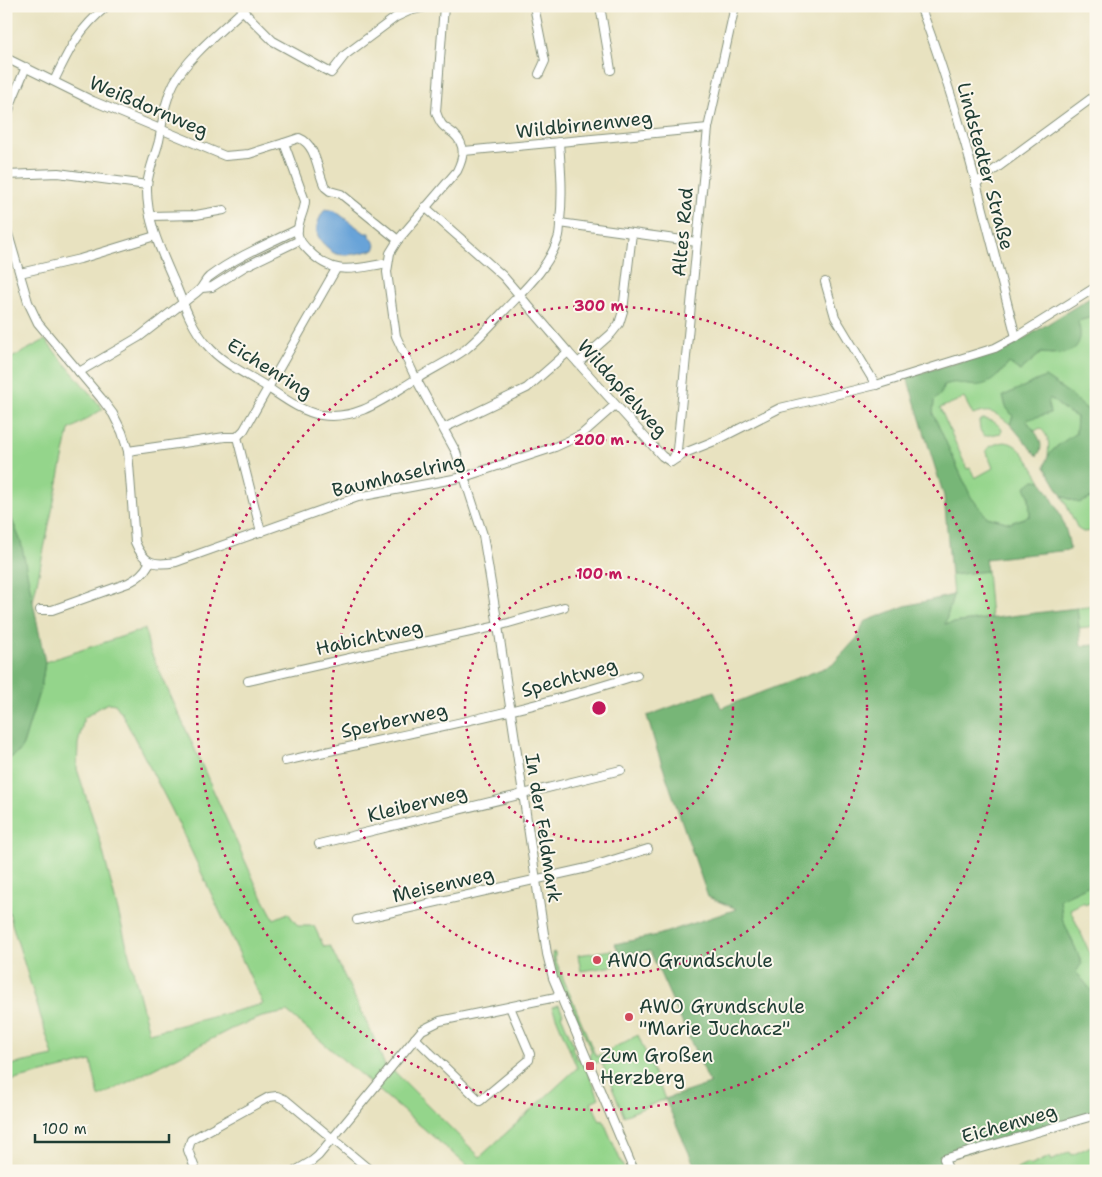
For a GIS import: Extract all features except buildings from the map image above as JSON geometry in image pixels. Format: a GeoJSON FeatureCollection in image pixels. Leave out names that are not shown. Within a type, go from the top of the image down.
{"type":"FeatureCollection","features":[{"type":"Feature","properties":{"kind":"street"},"geometry":{"type":"LineString","coordinates":[[54,82],[72,43],[88,23],[107,6]]}},
{"type":"Feature","properties":{"kind":"street"},"geometry":{"type":"LineString","coordinates":[[245,8],[273,41],[331,73],[345,55],[396,17],[409,11],[430,6]]}},
{"type":"Feature","properties":{"kind":"street"},"geometry":{"type":"LineString","coordinates":[[284,144],[305,201],[298,229],[300,240],[313,255],[321,262],[336,269],[346,270],[388,263],[390,253],[398,240],[457,171],[462,162],[464,151],[460,142],[440,122],[436,112],[444,6]]}},
{"type":"Feature","properties":{"kind":"street"},"geometry":{"type":"LineString","coordinates":[[534,6],[545,61],[539,74]]}},
{"type":"Feature","properties":{"kind":"street"},"geometry":{"type":"LineString","coordinates":[[600,6],[611,70]]}},
{"type":"Feature","properties":{"kind":"street","name":"Altes Rad"},"geometry":{"type":"LineString","coordinates":[[671,462],[677,450],[708,128],[735,6]]}},
{"type":"Feature","properties":{"kind":"street","name":"Lindstedter Straße"},"geometry":{"type":"LineString","coordinates":[[920,6],[937,49],[1016,337]]}},
{"type":"Feature","properties":{"kind":"street","name":"Eichenring"},"geometry":{"type":"LineString","coordinates":[[245,8],[181,71],[168,96],[147,185],[150,216],[155,236],[196,331],[222,359],[303,409],[318,415],[341,416],[357,413],[382,402],[416,378],[466,348],[481,335],[539,274],[550,257],[559,237],[562,175],[559,142]]}},
{"type":"Feature","properties":{"kind":"street","name":"Weißdornweg"},"geometry":{"type":"LineString","coordinates":[[6,58],[93,101],[225,156],[249,154],[299,138],[305,140],[310,146],[326,187],[330,191],[341,194],[398,240]]}},
{"type":"Feature","properties":{"kind":"street"},"geometry":{"type":"LineString","coordinates":[[6,120],[26,67]]}},
{"type":"Feature","properties":{"kind":"street"},"geometry":{"type":"LineString","coordinates":[[975,184],[1096,94]]}},
{"type":"Feature","properties":{"kind":"street","name":"Wildbirnenweg"},"geometry":{"type":"LineString","coordinates":[[464,151],[708,128]]}},
{"type":"Feature","properties":{"kind":"street"},"geometry":{"type":"LineString","coordinates":[[6,175],[58,173],[147,185]]}},
{"type":"Feature","properties":{"kind":"street","name":"Wildapfelweg"},"geometry":{"type":"LineString","coordinates":[[425,207],[503,276],[615,405],[662,456],[671,462]]}},
{"type":"Feature","properties":{"kind":"street"},"geometry":{"type":"LineString","coordinates":[[150,216],[196,215],[224,210]]}},
{"type":"Feature","properties":{"kind":"street"},"geometry":{"type":"LineString","coordinates":[[560,223],[697,242]]}},
{"type":"Feature","properties":{"kind":"street"},"geometry":{"type":"LineString","coordinates":[[6,227],[28,302],[38,323],[113,414],[122,432],[128,451],[135,542],[138,550],[150,562],[138,578],[128,583],[52,610],[40,610]]}},
{"type":"Feature","properties":{"kind":"street"},"geometry":{"type":"LineString","coordinates":[[79,372],[139,337],[202,288],[206,279],[227,265],[298,229]]}},
{"type":"Feature","properties":{"kind":"street"},"geometry":{"type":"LineString","coordinates":[[578,363],[620,324],[632,233]]}},
{"type":"Feature","properties":{"kind":"street"},"geometry":{"type":"LineString","coordinates":[[20,273],[155,236]]}},
{"type":"Feature","properties":{"kind":"street"},"geometry":{"type":"LineString","coordinates":[[202,288],[212,288],[244,267],[300,240]]}},
{"type":"Feature","properties":{"kind":"street","name":"In der Feldmark"},"geometry":{"type":"LineString","coordinates":[[388,263],[396,336],[416,378],[456,452],[483,535],[547,954],[553,978],[634,1171]]}},
{"type":"Feature","properties":{"kind":"street"},"geometry":{"type":"LineString","coordinates":[[128,451],[236,437],[244,430],[336,269]]}},
{"type":"Feature","properties":{"kind":"street"},"geometry":{"type":"LineString","coordinates":[[826,282],[835,318],[876,385]]}},
{"type":"Feature","properties":{"kind":"street"},"geometry":{"type":"LineString","coordinates":[[671,462],[687,452],[717,440],[780,408],[876,385],[981,353],[1016,337],[1096,287]]}},
{"type":"Feature","properties":{"kind":"street"},"geometry":{"type":"LineString","coordinates":[[444,428],[527,388],[568,352]]}},
{"type":"Feature","properties":{"kind":"street","name":"Baumhaselring"},"geometry":{"type":"LineString","coordinates":[[150,562],[162,564],[176,562],[358,497],[464,477],[555,447],[581,435],[615,405]]}},
{"type":"Feature","properties":{"kind":"street"},"geometry":{"type":"LineString","coordinates":[[236,437],[262,532]]}},
{"type":"Feature","properties":{"kind":"street","name":"Habichtweg"},"geometry":{"type":"LineString","coordinates":[[248,681],[498,626],[564,607]]}},
{"type":"Feature","properties":{"kind":"street","name":"Spechtweg"},"geometry":{"type":"LineString","coordinates":[[511,711],[637,675]]}},
{"type":"Feature","properties":{"kind":"street","name":"Sperberweg"},"geometry":{"type":"LineString","coordinates":[[285,761],[511,711]]}},
{"type":"Feature","properties":{"kind":"street","name":"Kleiberweg"},"geometry":{"type":"LineString","coordinates":[[319,844],[621,770]]}},
{"type":"Feature","properties":{"kind":"street","name":"Meisenweg"},"geometry":{"type":"LineString","coordinates":[[357,920],[587,868],[648,848]]}},
{"type":"Feature","properties":{"kind":"street"},"geometry":{"type":"LineString","coordinates":[[295,1171],[312,1161],[422,1030],[440,1021],[561,996]]}},
{"type":"Feature","properties":{"kind":"street"},"geometry":{"type":"LineString","coordinates":[[415,1038],[480,1101],[525,1064],[530,1057],[510,1007]]}},
{"type":"Feature","properties":{"kind":"street"},"geometry":{"type":"LineString","coordinates":[[196,1171],[188,1150],[191,1140],[273,1096],[282,1097],[286,1100],[371,1171]]}},
{"type":"Feature","properties":{"kind":"street","name":"Eichenweg"},"geometry":{"type":"LineString","coordinates":[[949,1171],[944,1160],[1096,1116]]}},
{"type":"Feature","properties":{"kind":"green space"},"geometry":{"type":"Polygon","coordinates":[[[1096,294],[1096,319],[1092,317],[1078,321],[1080,337],[1075,348],[1059,354],[1041,353],[1020,371],[1009,363],[996,377],[982,385],[954,383],[944,385],[940,395],[934,401],[933,414],[971,497],[987,517],[1010,523],[1030,516],[1029,496],[1025,487],[1034,480],[1041,481],[1060,514],[1070,550],[985,559],[987,571],[951,575],[944,496],[907,377],[993,352],[1017,343],[1096,294]]]}},
{"type":"Feature","properties":{"kind":"green space"},"geometry":{"type":"Polygon","coordinates":[[[1092,317],[1096,319],[1096,390],[1092,387],[1088,392],[1092,396],[1088,402],[1096,408],[1096,417],[1063,389],[1045,377],[1003,396],[1006,407],[1013,416],[1010,424],[989,412],[973,415],[964,398],[940,408],[967,469],[970,468],[975,478],[993,468],[986,450],[993,445],[1004,442],[1011,443],[1023,453],[1041,481],[1034,480],[1029,496],[1030,516],[1010,523],[987,517],[971,497],[933,414],[934,401],[940,395],[944,385],[957,381],[969,385],[999,375],[1010,362],[1020,371],[1041,353],[1053,354],[1078,321],[1092,317]]]}},
{"type":"Feature","properties":{"kind":"green space"},"geometry":{"type":"Polygon","coordinates":[[[45,340],[103,409],[69,430],[32,606],[21,542],[6,505],[6,361],[45,340]]]}},
{"type":"Feature","properties":{"kind":"green space"},"geometry":{"type":"Polygon","coordinates":[[[1045,377],[1063,389],[1096,417],[1096,496],[1079,503],[1062,496],[1045,467],[1052,451],[1076,433],[1077,417],[1050,398],[1048,403],[1050,413],[1026,420],[1040,442],[1040,451],[1037,456],[1010,424],[1013,416],[1006,407],[1003,396],[1045,377]]]}},
{"type":"Feature","properties":{"kind":"green space"},"geometry":{"type":"Polygon","coordinates":[[[1050,398],[1077,417],[1076,433],[1056,447],[1048,456],[1049,444],[1046,434],[1040,428],[1035,431],[1026,420],[1049,413],[1048,403],[1050,398]]]}},
{"type":"Feature","properties":{"kind":"green space"},"geometry":{"type":"Polygon","coordinates":[[[983,419],[997,424],[1002,430],[1001,433],[984,436],[980,430],[979,421],[983,419]]]}},
{"type":"Feature","properties":{"kind":"green space"},"geometry":{"type":"Polygon","coordinates":[[[1062,496],[1069,499],[1096,496],[1096,531],[1083,532],[1078,529],[1062,496]]]}},
{"type":"Feature","properties":{"kind":"green space"},"geometry":{"type":"Polygon","coordinates":[[[6,505],[21,542],[45,662],[42,682],[23,745],[19,752],[6,761],[6,505]]]}},
{"type":"Feature","properties":{"kind":"green space"},"geometry":{"type":"Polygon","coordinates":[[[987,571],[991,618],[945,624],[953,595],[951,575],[987,571]]]}},
{"type":"Feature","properties":{"kind":"green space"},"geometry":{"type":"Polygon","coordinates":[[[953,595],[945,624],[1077,608],[1081,646],[1096,645],[1096,882],[1060,899],[1062,918],[1082,963],[1076,972],[1096,996],[1096,1115],[944,1159],[940,1171],[697,1171],[665,1099],[710,1084],[650,951],[620,954],[615,944],[658,935],[737,909],[708,897],[647,716],[714,691],[721,708],[832,665],[859,636],[864,622],[905,606],[953,595]]]}},
{"type":"Feature","properties":{"kind":"green space"},"geometry":{"type":"Polygon","coordinates":[[[1096,606],[1096,626],[1079,628],[1077,608],[1096,606]]]}},
{"type":"Feature","properties":{"kind":"green space"},"geometry":{"type":"Polygon","coordinates":[[[145,629],[149,648],[256,885],[274,919],[288,913],[298,926],[314,926],[324,947],[330,946],[373,1036],[385,1066],[397,1074],[480,1157],[577,1068],[552,1007],[559,1005],[577,1059],[582,1057],[599,1098],[591,1102],[600,1121],[603,1120],[625,1171],[468,1171],[470,1168],[287,1012],[262,1017],[231,1029],[99,1097],[91,1061],[6,1082],[6,1066],[53,1056],[6,899],[6,761],[18,752],[23,745],[42,682],[45,662],[145,629]],[[109,703],[102,706],[84,718],[78,744],[77,769],[100,840],[149,1033],[263,1004],[172,810],[115,704],[109,703]]]}},
{"type":"Feature","properties":{"kind":"green space"},"geometry":{"type":"Polygon","coordinates":[[[1096,882],[1096,900],[1085,905],[1084,902],[1070,909],[1096,967],[1096,996],[1076,972],[1082,963],[1062,918],[1060,899],[1096,882]]]}},
{"type":"Feature","properties":{"kind":"green space","name":"AWO Grundschule"},"geometry":{"type":"Polygon","coordinates":[[[612,950],[615,966],[581,971],[578,955],[612,950]]]}},
{"type":"Feature","properties":{"kind":"green space"},"geometry":{"type":"Polygon","coordinates":[[[555,952],[555,959],[596,1057],[638,1035],[665,1099],[624,1116],[601,1061],[593,1064],[589,1054],[592,1052],[573,1009],[570,1010],[556,976],[552,953],[555,952]]]}},
{"type":"Feature","properties":{"kind":"green space"},"geometry":{"type":"Polygon","coordinates":[[[1091,1146],[1093,1148],[1096,1147],[1096,1171],[1013,1171],[1029,1163],[1030,1166],[1049,1157],[1051,1161],[1070,1152],[1072,1155],[1091,1146]]]}},
{"type":"Feature","properties":{"kind":"water"},"geometry":{"type":"Polygon","coordinates":[[[325,209],[335,211],[365,233],[370,233],[376,245],[374,250],[348,255],[332,252],[319,239],[317,234],[317,225],[325,209]]]}},
{"type":"Feature","properties":{"kind":"place","name":"AWO Grundschule"},"geometry":{"type":"Point","coordinates":[597,960]}},
{"type":"Feature","properties":{"kind":"place","name":"AWO Grundschule \"Marie Juchacz\""},"geometry":{"type":"Point","coordinates":[629,1017]}},
{"type":"Feature","properties":{"kind":"place","name":"Zum Großen Herzberg"},"geometry":{"type":"Point","coordinates":[590,1066]}}]}
